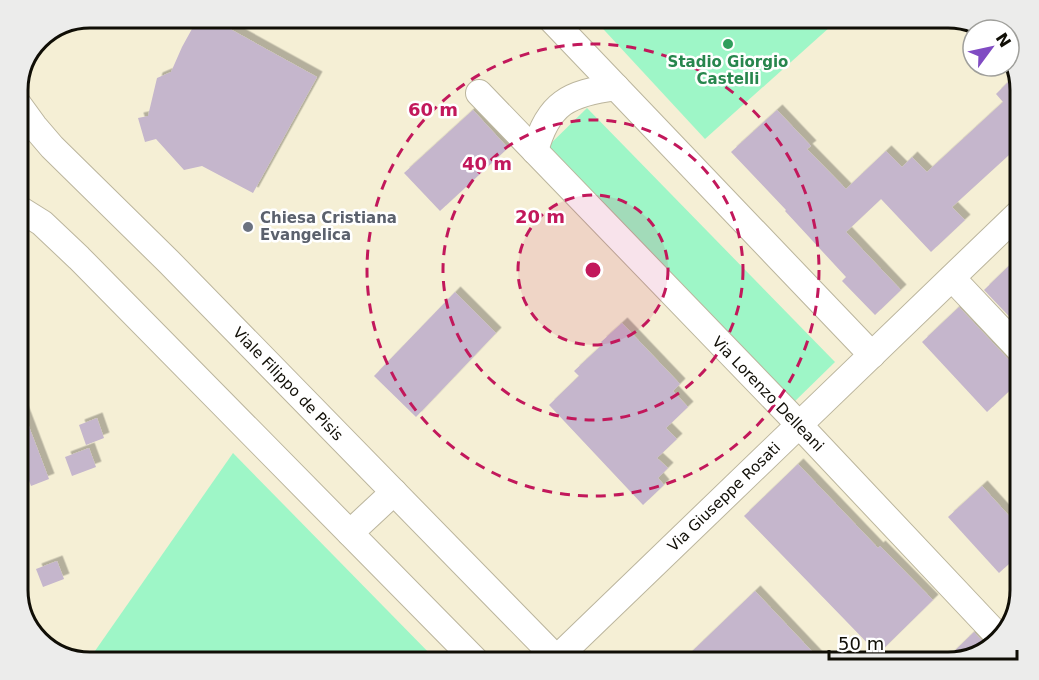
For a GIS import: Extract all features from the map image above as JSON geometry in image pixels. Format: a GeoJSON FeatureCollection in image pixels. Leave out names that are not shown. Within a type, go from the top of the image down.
{"type":"FeatureCollection","features":[{"type":"Feature","properties":{"kind":"street"},"geometry":{"type":"LineString","coordinates":[[560,28],[872,355]]}},
{"type":"Feature","properties":{"kind":"street"},"geometry":{"type":"LineString","coordinates":[[535,152],[545,122],[557,109],[572,97],[593,90],[616,87]]}},
{"type":"Feature","properties":{"kind":"street","name":"Via Lorenzo Delleani"},"geometry":{"type":"LineString","coordinates":[[479,93],[994,631]]}},
{"type":"Feature","properties":{"kind":"street","name":"Viale Filippo de Pisis"},"geometry":{"type":"LineString","coordinates":[[29,119],[52,147],[169,262],[546,651]]}},
{"type":"Feature","properties":{"kind":"street"},"geometry":{"type":"LineString","coordinates":[[29,215],[42,223],[79,258],[466,651]]}},
{"type":"Feature","properties":{"kind":"street","name":"Via Giuseppe Rosati"},"geometry":{"type":"LineString","coordinates":[[566,651],[1010,222]]}},
{"type":"Feature","properties":{"kind":"street"},"geometry":{"type":"LineString","coordinates":[[952,278],[1010,339]]}},
{"type":"Feature","properties":{"kind":"street"},"geometry":{"type":"LineString","coordinates":[[350,533],[394,492]]}},
{"type":"Feature","properties":{"kind":"green space"},"geometry":{"type":"Polygon","coordinates":[[[602,28],[829,28],[705,139],[602,28]]]}},
{"type":"Feature","properties":{"kind":"green space"},"geometry":{"type":"Polygon","coordinates":[[[587,108],[835,362],[790,406],[542,152],[587,108]]]}},
{"type":"Feature","properties":{"kind":"green space"},"geometry":{"type":"Polygon","coordinates":[[[233,453],[427,651],[95,651],[233,453]]]}},
{"type":"Feature","properties":{"kind":"building"},"geometry":{"type":"Polygon","coordinates":[[[192,28],[228,28],[317,77],[253,193],[202,166],[184,170],[156,139],[145,142],[138,118],[148,116],[157,78],[171,72],[192,28]]]}},
{"type":"Feature","properties":{"kind":"building"},"geometry":{"type":"Polygon","coordinates":[[[1009,81],[1010,154],[952,207],[965,220],[931,252],[881,199],[846,232],[901,290],[875,315],[842,281],[846,277],[731,152],[777,110],[811,146],[807,149],[846,189],[886,151],[902,167],[912,157],[927,172],[1003,102],[996,94],[1009,81]]]}},
{"type":"Feature","properties":{"kind":"building"},"geometry":{"type":"Polygon","coordinates":[[[473,110],[508,148],[440,211],[404,173],[473,110]]]}},
{"type":"Feature","properties":{"kind":"building"},"geometry":{"type":"Polygon","coordinates":[[[1010,265],[1010,317],[984,290],[1010,265]]]}},
{"type":"Feature","properties":{"kind":"building"},"geometry":{"type":"Polygon","coordinates":[[[455,292],[496,333],[416,417],[374,376],[455,292]]]}},
{"type":"Feature","properties":{"kind":"building"},"geometry":{"type":"Polygon","coordinates":[[[959,307],[1010,361],[1010,390],[987,412],[922,342],[959,307]]]}},
{"type":"Feature","properties":{"kind":"building"},"geometry":{"type":"Polygon","coordinates":[[[622,323],[680,384],[673,391],[688,407],[666,428],[677,439],[657,458],[668,468],[658,478],[664,485],[643,505],[549,405],[579,376],[574,371],[622,323]]]}},
{"type":"Feature","properties":{"kind":"building"},"geometry":{"type":"Polygon","coordinates":[[[97,418],[104,438],[86,445],[79,425],[97,418]]]}},
{"type":"Feature","properties":{"kind":"building"},"geometry":{"type":"Polygon","coordinates":[[[29,427],[49,479],[31,486],[29,481],[29,427]]]}},
{"type":"Feature","properties":{"kind":"building"},"geometry":{"type":"Polygon","coordinates":[[[89,448],[96,467],[72,476],[65,457],[89,448]]]}},
{"type":"Feature","properties":{"kind":"building"},"geometry":{"type":"Polygon","coordinates":[[[798,464],[878,548],[880,546],[933,600],[881,651],[875,651],[744,516],[798,464]]]}},
{"type":"Feature","properties":{"kind":"building"},"geometry":{"type":"Polygon","coordinates":[[[982,486],[1010,517],[1010,563],[999,573],[948,517],[982,486]]]}},
{"type":"Feature","properties":{"kind":"building"},"geometry":{"type":"Polygon","coordinates":[[[57,561],[64,579],[43,587],[36,569],[57,561]]]}},
{"type":"Feature","properties":{"kind":"building"},"geometry":{"type":"Polygon","coordinates":[[[755,591],[812,651],[692,651],[755,591]]]}},
{"type":"Feature","properties":{"kind":"building"},"geometry":{"type":"Polygon","coordinates":[[[974,632],[983,641],[976,645],[954,651],[974,632]]]}},
{"type":"Feature","properties":{"kind":"place","name":"Stadio Giorgio Castelli"},"geometry":{"type":"Point","coordinates":[728,44]}},
{"type":"Feature","properties":{"kind":"place","name":"Chiesa Cristiana Evangelica"},"geometry":{"type":"Point","coordinates":[248,227]}}]}
